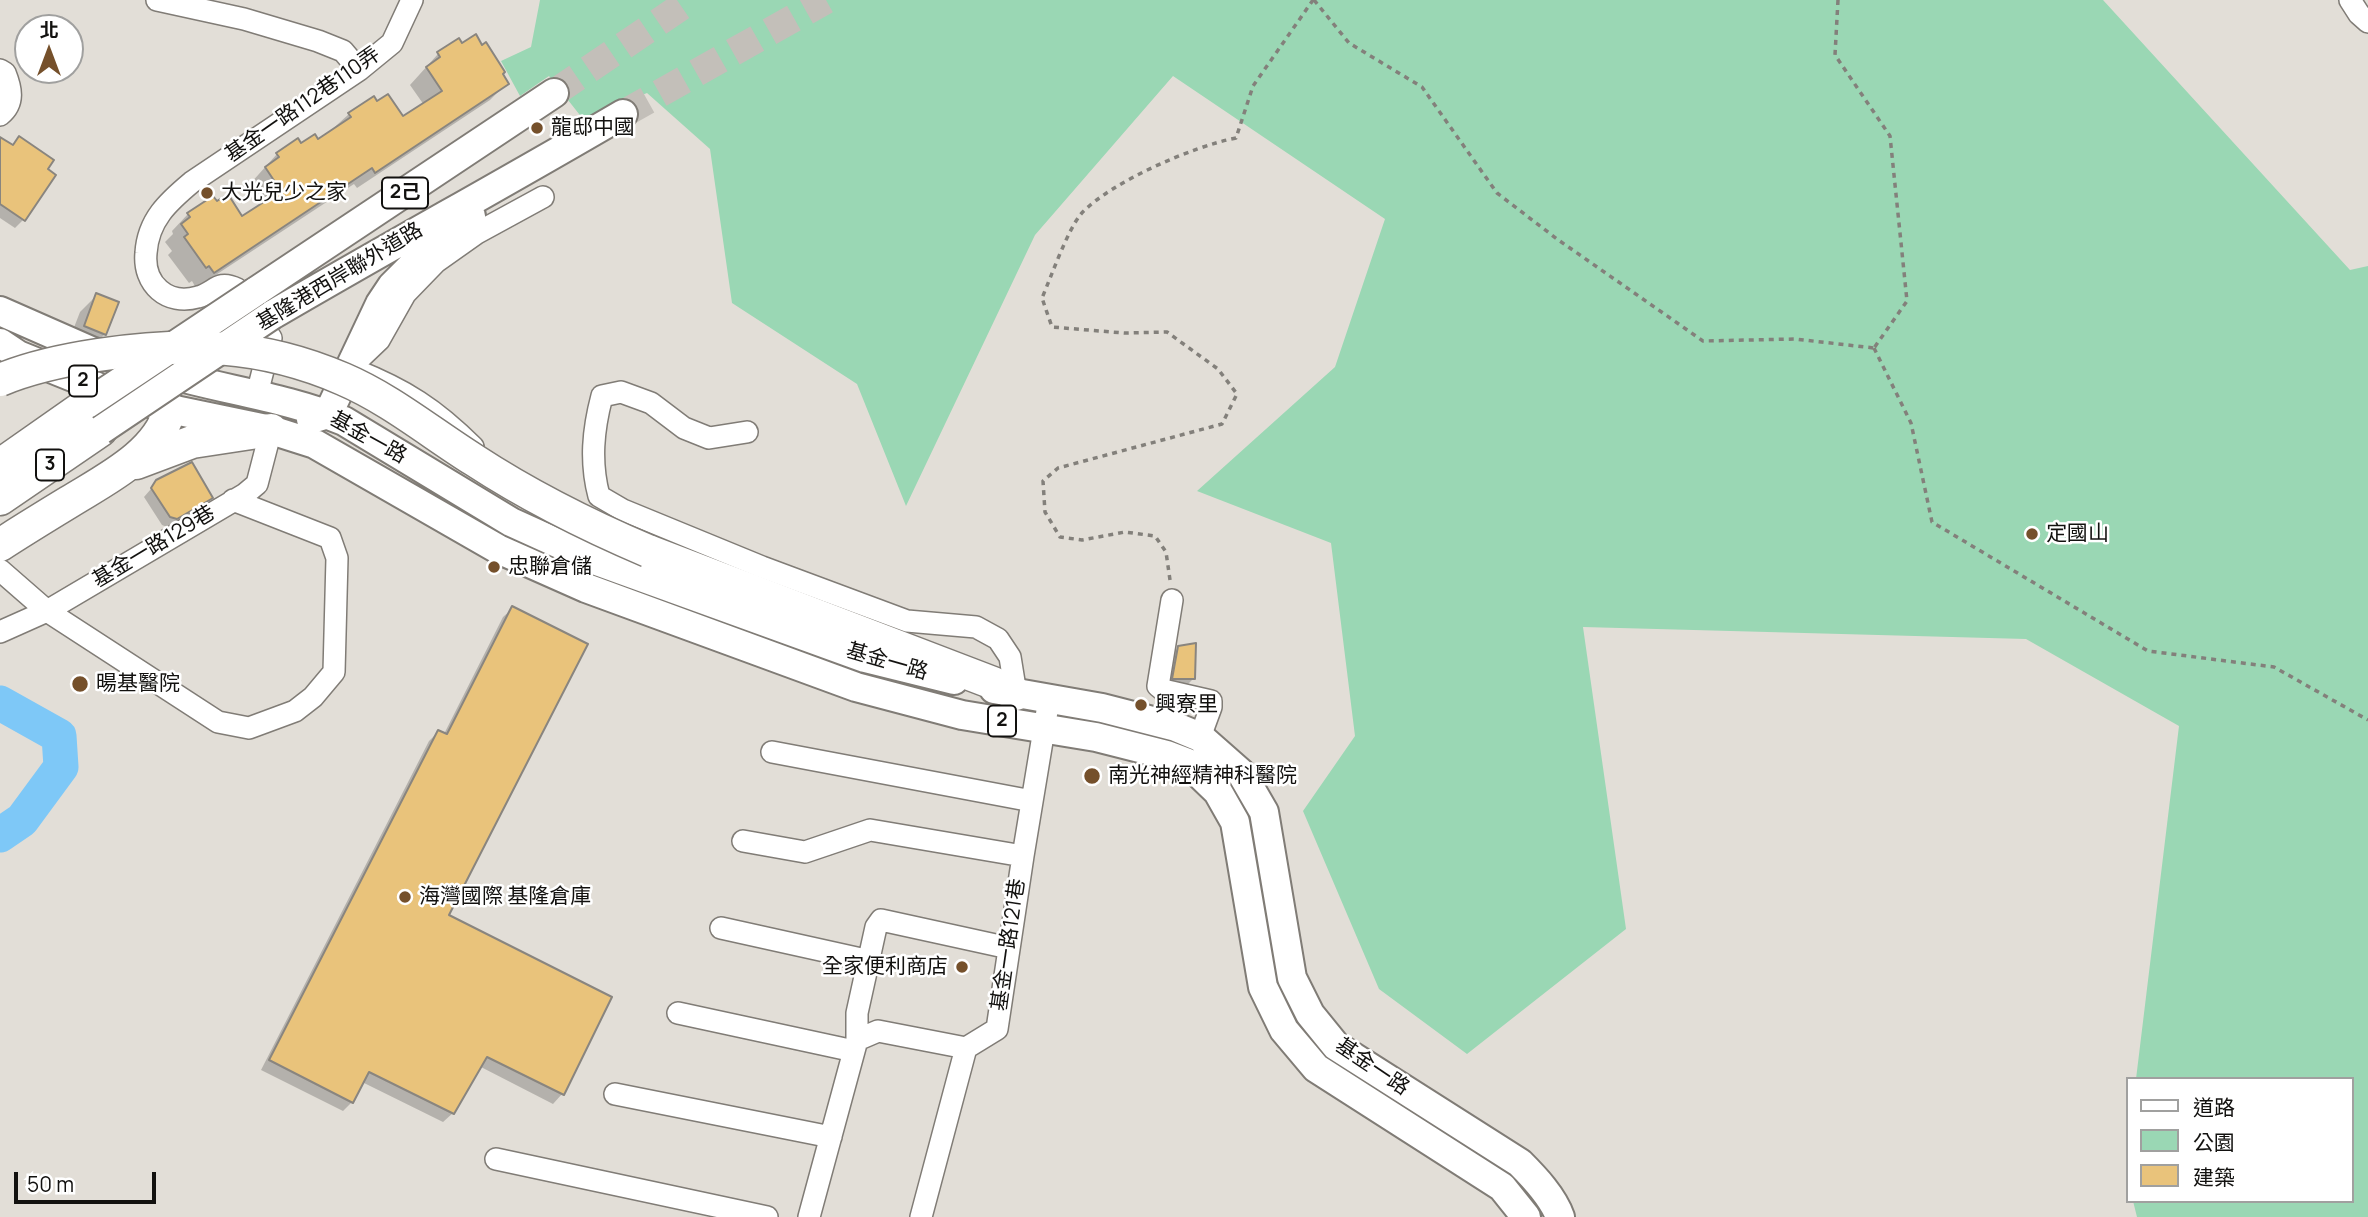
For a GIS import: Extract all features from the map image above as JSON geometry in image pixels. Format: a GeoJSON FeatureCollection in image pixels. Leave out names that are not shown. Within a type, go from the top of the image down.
{"type":"FeatureCollection","features":[{"type":"Feature","properties":{"kind":"highway"},"geometry":{"type":"LineString","coordinates":[[0,380],[66,360],[166,346],[218,348],[285,359],[315,368],[379,398],[516,487],[589,525],[648,551],[993,683],[1014,708]]}},
{"type":"Feature","properties":{"kind":"highway"},"geometry":{"type":"LineString","coordinates":[[116,473],[154,440],[164,426],[170,409]]}},
{"type":"Feature","properties":{"kind":"highway","name":"3"},"geometry":{"type":"LineString","coordinates":[[0,465],[94,417]]}},
{"type":"Feature","properties":{"kind":"highway","name":"3"},"geometry":{"type":"LineString","coordinates":[[0,499],[94,417]]}},
{"type":"Feature","properties":{"kind":"highway"},"geometry":{"type":"LineString","coordinates":[[0,545],[116,473],[149,457],[192,442],[271,430]]}},
{"type":"Feature","properties":{"kind":"main road","name":"基隆港西岸聯外道路"},"geometry":{"type":"LineString","coordinates":[[94,417],[255,292],[554,93]]}},
{"type":"Feature","properties":{"kind":"main road","name":"基隆港西岸聯外道路"},"geometry":{"type":"LineString","coordinates":[[94,417],[272,327],[390,245],[623,114]]}},
{"type":"Feature","properties":{"kind":"main road"},"geometry":{"type":"LineString","coordinates":[[271,430],[328,414],[380,304],[392,286],[427,251],[527,170]]}},
{"type":"Feature","properties":{"kind":"main road","name":"基金一路"},"geometry":{"type":"LineString","coordinates":[[0,311],[91,351],[167,374],[257,394],[328,414],[344,421],[511,523],[597,561],[865,658],[1014,708],[1045,728],[1096,737],[1188,763],[1217,792],[1235,822],[1263,987],[1284,1030],[1316,1068],[1502,1187],[1526,1217]]}},
{"type":"Feature","properties":{"kind":"main road","name":"基金一路"},"geometry":{"type":"LineString","coordinates":[[0,343],[18,355],[100,388],[170,409],[271,430],[325,449],[498,549],[541,569],[856,687],[962,715],[1014,708],[1049,699],[1102,708],[1176,727],[1200,737],[1242,774],[1264,812],[1292,978],[1310,1014],[1336,1046],[1520,1163],[1542,1188],[1560,1217]]}},
{"type":"Feature","properties":{"kind":"main road"},"geometry":{"type":"LineString","coordinates":[[167,374],[170,409]]}},
{"type":"Feature","properties":{"kind":"main road"},"geometry":{"type":"LineString","coordinates":[[541,569],[557,543]]}},
{"type":"Feature","properties":{"kind":"street"},"geometry":{"type":"LineString","coordinates":[[157,0],[248,10],[343,51],[359,70]]}},
{"type":"Feature","properties":{"kind":"street","name":"基金一路112巷110弄"},"geometry":{"type":"LineString","coordinates":[[272,327],[237,289],[229,285],[220,285],[198,297],[172,298],[153,286],[147,273],[145,257],[147,238],[155,219],[168,202],[192,182],[359,70],[391,43],[412,0]]}},
{"type":"Feature","properties":{"kind":"street"},"geometry":{"type":"LineString","coordinates":[[2350,0],[2358,14],[2368,22]]}},
{"type":"Feature","properties":{"kind":"street"},"geometry":{"type":"LineString","coordinates":[[0,70],[5,73],[12,97],[0,115]]}},
{"type":"Feature","properties":{"kind":"street"},"geometry":{"type":"LineString","coordinates":[[351,368],[379,340],[405,294],[436,262],[477,233],[543,197]]}},
{"type":"Feature","properties":{"kind":"street"},"geometry":{"type":"LineString","coordinates":[[257,394],[272,327],[351,368],[394,385],[450,424],[484,458],[557,543]]}},
{"type":"Feature","properties":{"kind":"street"},"geometry":{"type":"LineString","coordinates":[[747,432],[709,438],[684,428],[650,403],[621,392],[602,396],[594,427],[594,475],[600,496],[623,510],[762,567],[907,621],[976,627],[998,639],[1010,657],[1014,708]]}},
{"type":"Feature","properties":{"kind":"street","name":"基金一路129巷"},"geometry":{"type":"LineString","coordinates":[[0,632],[47,611],[257,484],[271,430]]}},
{"type":"Feature","properties":{"kind":"street"},"geometry":{"type":"LineString","coordinates":[[0,570],[47,611],[218,722],[249,728],[295,711],[313,697],[334,672],[337,558],[330,538],[233,500]]}},
{"type":"Feature","properties":{"kind":"street"},"geometry":{"type":"LineString","coordinates":[[1172,600],[1158,686],[1163,690],[1211,701],[1200,737]]}},
{"type":"Feature","properties":{"kind":"street","name":"基金一路121巷"},"geometry":{"type":"LineString","coordinates":[[966,1048],[997,1029],[1049,699]]}},
{"type":"Feature","properties":{"kind":"street"},"geometry":{"type":"LineString","coordinates":[[772,752],[1032,801]]}},
{"type":"Feature","properties":{"kind":"street"},"geometry":{"type":"LineString","coordinates":[[743,841],[805,852],[870,830],[1023,856]]}},
{"type":"Feature","properties":{"kind":"street"},"geometry":{"type":"LineString","coordinates":[[809,1217],[856,1045],[857,1013],[876,927],[881,920],[1009,948]]}},
{"type":"Feature","properties":{"kind":"street"},"geometry":{"type":"LineString","coordinates":[[721,928],[870,961]]}},
{"type":"Feature","properties":{"kind":"street"},"geometry":{"type":"LineString","coordinates":[[678,1013],[856,1045],[878,1031],[966,1048],[921,1217]]}},
{"type":"Feature","properties":{"kind":"street"},"geometry":{"type":"LineString","coordinates":[[615,1094],[831,1137]]}},
{"type":"Feature","properties":{"kind":"street"},"geometry":{"type":"LineString","coordinates":[[496,1159],[767,1217]]}},
{"type":"Feature","properties":{"kind":"path"},"geometry":{"type":"LineString","coordinates":[[1172,600],[1166,552],[1155,536],[1125,532],[1082,540],[1059,537],[1045,512],[1044,481],[1058,468],[1222,425],[1237,394],[1218,369],[1167,332],[1124,333],[1052,327],[1042,298],[1080,215],[1112,188],[1216,142],[1236,138],[1253,86],[1313,0],[1349,43],[1422,87],[1497,193],[1557,239],[1703,341],[1795,340],[1874,348]]}},
{"type":"Feature","properties":{"kind":"path"},"geometry":{"type":"LineString","coordinates":[[1838,0],[1835,55],[1890,136],[1907,301],[1874,348]]}},
{"type":"Feature","properties":{"kind":"path"},"geometry":{"type":"LineString","coordinates":[[1874,348],[1910,423],[1932,522],[2148,651],[2274,667],[2368,720]]}},
{"type":"Feature","properties":{"kind":"green space"},"geometry":{"type":"Polygon","coordinates":[[[540,0],[2103,0],[2350,270],[2368,266],[2368,1217],[2137,1217],[2134,1203],[2354,1203],[2354,1077],[2136,1077],[2179,726],[2026,639],[1583,627],[1626,929],[1467,1054],[1379,989],[1303,811],[1355,736],[1331,543],[1197,491],[1335,367],[1385,219],[1173,76],[1035,235],[906,506],[857,384],[732,303],[710,149],[647,93],[583,119],[549,76],[520,96],[501,61],[531,47],[540,0]]]}},
{"type":"Feature","properties":{"kind":"building"},"geometry":{"type":"Polygon","coordinates":[[[476,34],[482,45],[486,42],[505,72],[503,74],[509,84],[375,173],[372,168],[214,273],[209,266],[206,268],[184,237],[188,234],[181,224],[190,217],[187,213],[213,196],[217,201],[228,194],[242,216],[281,191],[265,167],[279,157],[276,153],[298,138],[301,143],[315,134],[318,139],[351,117],[348,113],[374,96],[377,101],[388,94],[403,116],[442,91],[426,67],[440,57],[437,52],[459,38],[462,43],[476,34]]]}},
{"type":"Feature","properties":{"kind":"building"},"geometry":{"type":"Polygon","coordinates":[[[19,136],[54,160],[48,169],[56,175],[25,221],[0,204],[0,137],[13,145],[19,136]]]}},
{"type":"Feature","properties":{"kind":"building"},"geometry":{"type":"Polygon","coordinates":[[[96,293],[119,302],[106,335],[84,326],[96,293]]]}},
{"type":"Feature","properties":{"kind":"building"},"geometry":{"type":"Polygon","coordinates":[[[192,462],[213,498],[177,519],[170,517],[151,488],[156,480],[192,462]]]}},
{"type":"Feature","properties":{"kind":"building","name":"海灣國際 基隆倉庫"},"geometry":{"type":"Polygon","coordinates":[[[512,606],[588,644],[449,915],[612,997],[564,1095],[487,1057],[454,1114],[369,1072],[353,1103],[269,1060],[438,730],[447,734],[512,606]]]}},
{"type":"Feature","properties":{"kind":"building"},"geometry":{"type":"Polygon","coordinates":[[[1196,643],[1195,679],[1172,679],[1178,646],[1196,643]]]}},
{"type":"Feature","properties":{"kind":"waterway"},"geometry":{"type":"LineString","coordinates":[[0,703],[59,736],[61,767],[22,820],[0,835]]}},
{"type":"Feature","properties":{"kind":"tunnel"},"geometry":{"type":"LineString","coordinates":[[554,93],[691,0]]}},
{"type":"Feature","properties":{"kind":"tunnel"},"geometry":{"type":"LineString","coordinates":[[623,114],[826,0]]}},
{"type":"Feature","properties":{"kind":"place","name":"龍邸中國"},"geometry":{"type":"Point","coordinates":[537,128]}},
{"type":"Feature","properties":{"kind":"place","name":"大光兒少之家"},"geometry":{"type":"Point","coordinates":[207,193]}},
{"type":"Feature","properties":{"kind":"place","name":"定國山"},"geometry":{"type":"Point","coordinates":[2032,534]}},
{"type":"Feature","properties":{"kind":"place","name":"忠聯倉儲"},"geometry":{"type":"Point","coordinates":[494,567]}},
{"type":"Feature","properties":{"kind":"place","name":"暘基醫院"},"geometry":{"type":"Point","coordinates":[80,684]}},
{"type":"Feature","properties":{"kind":"place","name":"興寮里"},"geometry":{"type":"Point","coordinates":[1141,705]}},
{"type":"Feature","properties":{"kind":"place","name":"南光神經精神科醫院"},"geometry":{"type":"Point","coordinates":[1092,776]}},
{"type":"Feature","properties":{"kind":"place","name":"海灣國際 基隆倉庫"},"geometry":{"type":"Point","coordinates":[405,897]}},
{"type":"Feature","properties":{"kind":"place","name":"全家便利商店"},"geometry":{"type":"Point","coordinates":[962,967]}}]}
